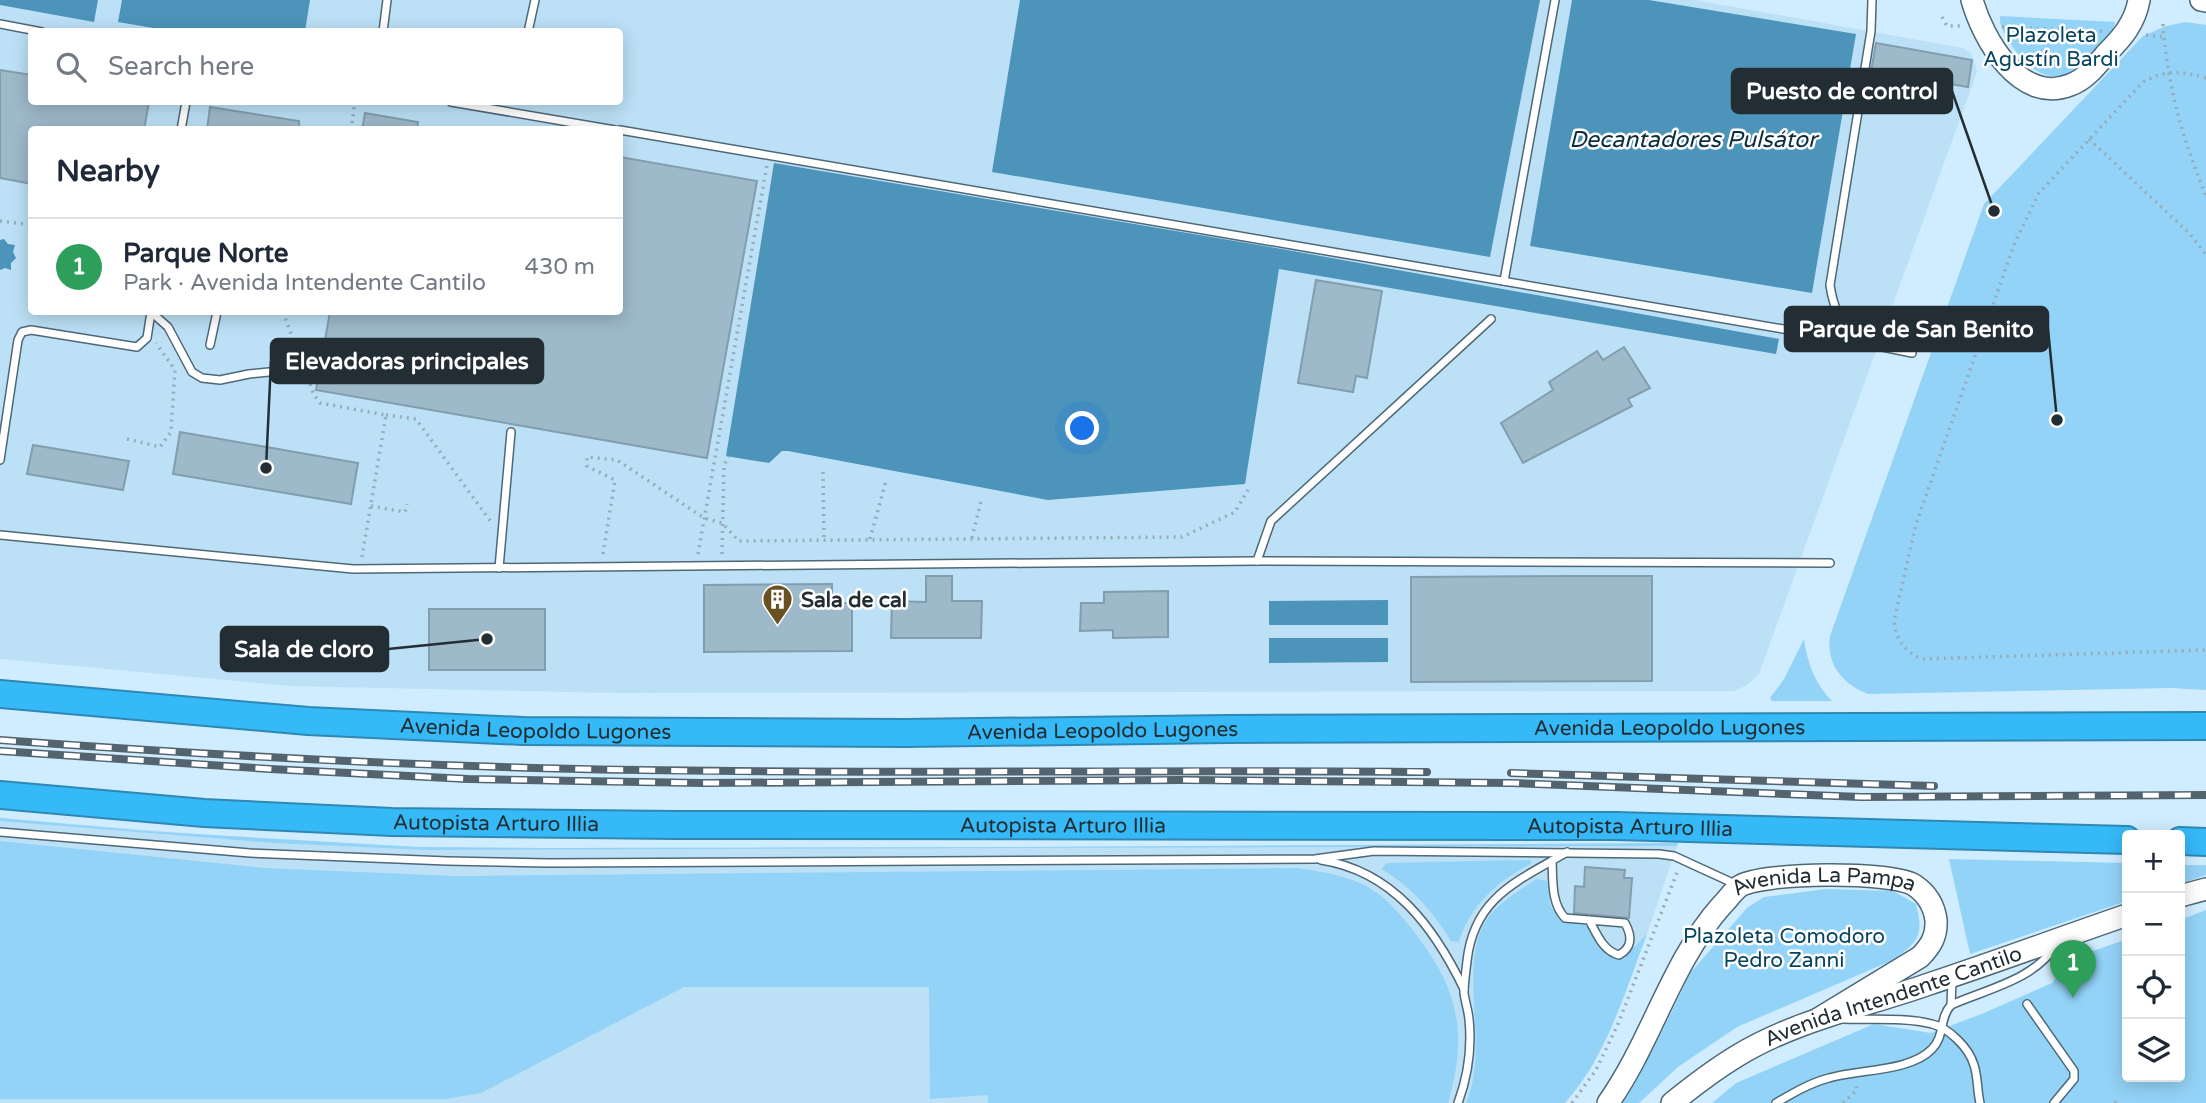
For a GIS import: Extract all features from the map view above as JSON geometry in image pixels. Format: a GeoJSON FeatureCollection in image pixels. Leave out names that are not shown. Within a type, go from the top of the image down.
{"type":"FeatureCollection","features":[{"type":"Feature","properties":{"kind":"highway","name":"Avenida Leopoldo Lugones"},"geometry":{"type":"LineString","coordinates":[[0,694],[308,721],[523,732],[905,733],[1241,729],[2206,726]]}},
{"type":"Feature","properties":{"kind":"highway","name":"Autopista Arturo Illia"},"geometry":{"type":"LineString","coordinates":[[0,795],[204,813],[392,822],[1616,827],[2122,840]]}},
{"type":"Feature","properties":{"kind":"highway"},"geometry":{"type":"LineString","coordinates":[[2185,841],[2206,842]]}},
{"type":"Feature","properties":{"kind":"main road"},"geometry":{"type":"LineString","coordinates":[[1972,0],[1983,26],[2014,74],[2026,83],[2054,89],[2069,86],[2082,79],[2120,40],[2132,23],[2138,0]]}},
{"type":"Feature","properties":{"kind":"main road","name":"Avenida La Pampa"},"geometry":{"type":"LineString","coordinates":[[1608,1103],[1626,1077],[1681,966],[1712,916],[1739,886],[1755,880],[1825,875],[1869,875],[1896,878],[1912,884],[1927,896],[1935,912],[1937,929],[1926,952],[1818,1019]]}},
{"type":"Feature","properties":{"kind":"main road"},"geometry":{"type":"LineString","coordinates":[[2185,895],[2206,888]]}},
{"type":"Feature","properties":{"kind":"main road","name":"Avenida Intendente Cantilo"},"geometry":{"type":"LineString","coordinates":[[1672,1103],[1738,1055],[1778,1035],[1818,1019],[1952,977],[2122,917]]}},
{"type":"Feature","properties":{"kind":"lane"},"geometry":{"type":"LineString","coordinates":[[384,28],[387,0]]}},
{"type":"Feature","properties":{"kind":"lane"},"geometry":{"type":"LineString","coordinates":[[529,28],[535,0]]}},
{"type":"Feature","properties":{"kind":"lane"},"geometry":{"type":"LineString","coordinates":[[1504,281],[1555,0]]}},
{"type":"Feature","properties":{"kind":"lane"},"geometry":{"type":"LineString","coordinates":[[1853,341],[1836,312],[1830,285],[1871,31],[1872,0]]}},
{"type":"Feature","properties":{"kind":"lane"},"geometry":{"type":"LineString","coordinates":[[0,24],[28,29]]}},
{"type":"Feature","properties":{"kind":"lane"},"geometry":{"type":"LineString","coordinates":[[182,126],[185,105]]}},
{"type":"Feature","properties":{"kind":"lane"},"geometry":{"type":"LineString","coordinates":[[490,105],[597,126]]}},
{"type":"Feature","properties":{"kind":"lane"},"geometry":{"type":"LineString","coordinates":[[623,131],[1912,353]]}},
{"type":"Feature","properties":{"kind":"lane"},"geometry":{"type":"LineString","coordinates":[[0,460],[18,340],[22,332],[31,330],[136,347],[147,338],[151,315]]}},
{"type":"Feature","properties":{"kind":"lane"},"geometry":{"type":"LineString","coordinates":[[154,315],[167,327],[192,372],[202,378],[220,380],[279,372]]}},
{"type":"Feature","properties":{"kind":"lane"},"geometry":{"type":"LineString","coordinates":[[210,345],[216,315]]}},
{"type":"Feature","properties":{"kind":"lane"},"geometry":{"type":"LineString","coordinates":[[1257,561],[1271,521],[1491,319]]}},
{"type":"Feature","properties":{"kind":"lane"},"geometry":{"type":"LineString","coordinates":[[499,568],[511,432]]}},
{"type":"Feature","properties":{"kind":"lane"},"geometry":{"type":"LineString","coordinates":[[0,535],[360,569],[1257,561],[1830,563]]}},
{"type":"Feature","properties":{"kind":"lane"},"geometry":{"type":"LineString","coordinates":[[0,832],[178,848],[336,858],[563,863],[1315,859],[1374,851],[1569,851],[1659,854],[1682,859],[1739,886]]}},
{"type":"Feature","properties":{"kind":"lane"},"geometry":{"type":"LineString","coordinates":[[1458,1103],[1469,1064],[1470,1041],[1464,990],[1469,943],[1482,913],[1506,888],[1569,851]]}},
{"type":"Feature","properties":{"kind":"lane"},"geometry":{"type":"LineString","coordinates":[[1315,859],[1342,863],[1369,874],[1396,893],[1438,942],[1464,990]]}},
{"type":"Feature","properties":{"kind":"lane"},"geometry":{"type":"LineString","coordinates":[[1552,861],[1558,910],[1565,918],[1589,920],[1625,923],[1630,932],[1631,943],[1627,950],[1619,955],[1611,953],[1604,947],[1589,920]]}},
{"type":"Feature","properties":{"kind":"lane"},"geometry":{"type":"LineString","coordinates":[[1776,1103],[1797,1090],[1830,1077],[1891,1066],[1923,1055],[1933,1048],[1942,1028],[1943,1016],[1951,1005],[2031,971],[2046,960],[2060,938]]}},
{"type":"Feature","properties":{"kind":"lane"},"geometry":{"type":"LineString","coordinates":[[1951,1005],[1952,977]]}},
{"type":"Feature","properties":{"kind":"lane"},"geometry":{"type":"LineString","coordinates":[[2027,1004],[2074,1071],[2074,1079],[2054,1103]]}},
{"type":"Feature","properties":{"kind":"lane"},"geometry":{"type":"LineString","coordinates":[[1818,1019],[1884,1020],[1932,1024],[1942,1028],[1964,1046],[1974,1062],[1980,1103]]}},
{"type":"Feature","properties":{"kind":"path"},"geometry":{"type":"LineString","coordinates":[[1942,17],[1947,26],[1967,26]]}},
{"type":"Feature","properties":{"kind":"path"},"geometry":{"type":"LineString","coordinates":[[2163,24],[2167,71],[2180,125],[2206,196]]}},
{"type":"Feature","properties":{"kind":"path"},"geometry":{"type":"LineString","coordinates":[[2000,27],[2112,32]]}},
{"type":"Feature","properties":{"kind":"path"},"geometry":{"type":"LineString","coordinates":[[2144,35],[2164,37]]}},
{"type":"Feature","properties":{"kind":"path"},"geometry":{"type":"LineString","coordinates":[[2206,78],[2167,71],[2143,82],[2039,193],[2015,242],[1916,524],[1894,614],[1895,628],[1905,649],[1922,659],[2206,650]]}},
{"type":"Feature","properties":{"kind":"path"},"geometry":{"type":"LineString","coordinates":[[352,126],[355,105]]}},
{"type":"Feature","properties":{"kind":"path"},"geometry":{"type":"LineString","coordinates":[[2089,139],[2190,234],[2206,255]]}},
{"type":"Feature","properties":{"kind":"path"},"geometry":{"type":"LineString","coordinates":[[696,566],[768,156]]}},
{"type":"Feature","properties":{"kind":"path"},"geometry":{"type":"LineString","coordinates":[[0,220],[28,224]]}},
{"type":"Feature","properties":{"kind":"path"},"geometry":{"type":"LineString","coordinates":[[284,315],[314,394],[320,402],[416,419],[502,538]]}},
{"type":"Feature","properties":{"kind":"path"},"geometry":{"type":"LineString","coordinates":[[127,439],[160,447],[171,432],[175,370],[156,343],[167,327]]}},
{"type":"Feature","properties":{"kind":"path"},"geometry":{"type":"LineString","coordinates":[[360,569],[386,415]]}},
{"type":"Feature","properties":{"kind":"path"},"geometry":{"type":"LineString","coordinates":[[722,566],[724,465],[729,456]]}},
{"type":"Feature","properties":{"kind":"path"},"geometry":{"type":"LineString","coordinates":[[601,567],[615,480],[587,466],[587,457],[617,460],[704,519],[722,523],[739,541],[1182,537],[1235,512],[1248,490]]}},
{"type":"Feature","properties":{"kind":"path"},"geometry":{"type":"LineString","coordinates":[[823,472],[824,540]]}},
{"type":"Feature","properties":{"kind":"path"},"geometry":{"type":"LineString","coordinates":[[870,539],[886,481]]}},
{"type":"Feature","properties":{"kind":"path"},"geometry":{"type":"LineString","coordinates":[[972,538],[981,500]]}},
{"type":"Feature","properties":{"kind":"path"},"geometry":{"type":"LineString","coordinates":[[371,506],[405,512],[407,504]]}},
{"type":"Feature","properties":{"kind":"path"},"geometry":{"type":"LineString","coordinates":[[1572,1103],[1596,1070],[1618,1024],[1682,859]]}},
{"type":"Feature","properties":{"kind":"path"},"geometry":{"type":"LineString","coordinates":[[1843,1103],[1857,1090],[1853,1074]]}},
{"type":"Feature","properties":{"kind":"shaded area"},"geometry":{"type":"Polygon","coordinates":[[[0,0],[1695,0],[1963,48],[1971,53],[1977,72],[1759,674],[1735,691],[619,693],[290,686],[0,659],[0,0]]]}},
{"type":"Feature","properties":{"kind":"shaded area"},"geometry":{"type":"Polygon","coordinates":[[[0,818],[283,841],[418,847],[1678,843],[1611,1027],[1592,1067],[1565,1103],[0,1103],[0,818]]]}},
{"type":"Feature","properties":{"kind":"green space","name":"Plazoleta Agustín Bardi"},"geometry":{"type":"Polygon","coordinates":[[[2000,16],[2115,22],[2107,39],[2082,65],[2056,77],[2038,72],[2024,61],[2003,32],[2000,16]]]}},
{"type":"Feature","properties":{"kind":"green space"},"geometry":{"type":"Polygon","coordinates":[[[2186,22],[2206,25],[2206,690],[2171,688],[1868,694],[1859,690],[1843,679],[1833,664],[1830,636],[1984,204],[2143,36],[2166,26],[2186,22]]]}},
{"type":"Feature","properties":{"kind":"green space"},"geometry":{"type":"Polygon","coordinates":[[[1804,639],[1813,672],[1832,701],[1772,701],[1770,698],[1784,679],[1804,639]]]}},
{"type":"Feature","properties":{"kind":"green space"},"geometry":{"type":"Polygon","coordinates":[[[0,818],[145,831],[418,847],[1678,843],[1677,846],[428,850],[275,843],[0,821],[0,818]]]}},
{"type":"Feature","properties":{"kind":"green space"},"geometry":{"type":"Polygon","coordinates":[[[0,841],[265,868],[453,876],[1297,868],[1347,878],[1366,886],[1396,910],[1415,933],[1442,974],[1456,1014],[1458,1034],[1454,1078],[1448,1103],[988,1103],[988,1095],[930,1099],[929,987],[684,987],[481,1093],[445,1099],[0,1099],[0,841]]]}},
{"type":"Feature","properties":{"kind":"green space"},"geometry":{"type":"Polygon","coordinates":[[[1949,859],[2122,863],[2122,903],[1970,954],[1949,859]]]}},
{"type":"Feature","properties":{"kind":"green space"},"geometry":{"type":"Polygon","coordinates":[[[1531,860],[1531,864],[1497,886],[1477,906],[1459,942],[1451,941],[1420,900],[1402,883],[1381,869],[1387,863],[1531,860]]]}},
{"type":"Feature","properties":{"kind":"green space"},"geometry":{"type":"Polygon","coordinates":[[[2185,865],[2206,865],[2206,875],[2185,882],[2185,865]]]}},
{"type":"Feature","properties":{"kind":"green space"},"geometry":{"type":"Polygon","coordinates":[[[1537,879],[1547,881],[1550,905],[1561,922],[1586,925],[1607,956],[1623,959],[1647,934],[1604,1044],[1580,1085],[1565,1103],[1466,1103],[1473,1080],[1475,1056],[1473,983],[1478,938],[1487,919],[1497,907],[1537,879]]]}},
{"type":"Feature","properties":{"kind":"green space","name":"Plazoleta Comodoro Pedro Zanni"},"geometry":{"type":"Polygon","coordinates":[[[1826,889],[1893,891],[1916,904],[1919,924],[1917,937],[1909,948],[1893,960],[1737,1027],[1678,1067],[1639,1103],[1621,1103],[1653,1050],[1691,972],[1747,908],[1764,897],[1826,889]]]}},
{"type":"Feature","properties":{"kind":"green space"},"geometry":{"type":"Polygon","coordinates":[[[2206,910],[2206,1103],[1712,1103],[1736,1083],[1874,1024],[1931,1033],[1984,1013],[2052,983],[2071,959],[2122,941],[2122,1082],[2185,1082],[2185,918],[2206,910]]]}},
{"type":"Feature","properties":{"kind":"water"},"geometry":{"type":"Polygon","coordinates":[[[0,0],[98,0],[94,22],[0,5],[0,0]]]}},
{"type":"Feature","properties":{"kind":"water"},"geometry":{"type":"Polygon","coordinates":[[[122,0],[310,0],[305,28],[153,28],[118,22],[122,0]]]}},
{"type":"Feature","properties":{"kind":"water"},"geometry":{"type":"Polygon","coordinates":[[[1020,0],[1540,0],[1490,257],[992,172],[1020,0]]]}},
{"type":"Feature","properties":{"kind":"water","name":"Decantadores Pulsátor"},"geometry":{"type":"Polygon","coordinates":[[[1572,0],[1649,0],[1856,34],[1812,293],[1530,246],[1572,0]]]}},
{"type":"Feature","properties":{"kind":"water"},"geometry":{"type":"Polygon","coordinates":[[[774,163],[1282,249],[1779,339],[1776,354],[1279,269],[1245,484],[1048,500],[788,451],[782,451],[769,463],[726,456],[774,163]]]}},
{"type":"Feature","properties":{"kind":"water"},"geometry":{"type":"Polygon","coordinates":[[[4,239],[8,244],[15,245],[13,252],[16,258],[11,263],[11,270],[0,270],[0,240],[4,239]]]}},
{"type":"Feature","properties":{"kind":"water"},"geometry":{"type":"Polygon","coordinates":[[[1388,600],[1388,625],[1269,625],[1269,601],[1388,600]]]}},
{"type":"Feature","properties":{"kind":"water"},"geometry":{"type":"Polygon","coordinates":[[[1269,638],[1388,638],[1388,662],[1269,663],[1269,638]]]}},
{"type":"Feature","properties":{"kind":"building"},"geometry":{"type":"Polygon","coordinates":[[[1876,43],[1972,60],[1968,87],[1898,75],[1895,94],[1868,89],[1876,43]]]}},
{"type":"Feature","properties":{"kind":"building"},"geometry":{"type":"Polygon","coordinates":[[[0,70],[28,74],[28,105],[148,105],[145,126],[28,126],[28,183],[0,178],[0,70]]]}},
{"type":"Feature","properties":{"kind":"building"},"geometry":{"type":"Polygon","coordinates":[[[210,107],[299,121],[299,126],[208,126],[210,107]]]}},
{"type":"Feature","properties":{"kind":"building"},"geometry":{"type":"Polygon","coordinates":[[[365,113],[418,122],[418,126],[363,126],[365,113]]]}},
{"type":"Feature","properties":{"kind":"building"},"geometry":{"type":"Polygon","coordinates":[[[623,158],[757,181],[707,458],[316,390],[329,315],[623,315],[623,158]]]}},
{"type":"Feature","properties":{"kind":"building"},"geometry":{"type":"Polygon","coordinates":[[[1316,280],[1382,291],[1367,378],[1356,376],[1353,392],[1298,383],[1316,280]]]}},
{"type":"Feature","properties":{"kind":"building"},"geometry":{"type":"Polygon","coordinates":[[[1624,347],[1650,388],[1628,399],[1632,406],[1523,463],[1501,423],[1553,390],[1549,382],[1597,351],[1603,360],[1624,347]]]}},
{"type":"Feature","properties":{"kind":"building"},"geometry":{"type":"Polygon","coordinates":[[[180,432],[358,463],[351,504],[173,474],[180,432]]]}},
{"type":"Feature","properties":{"kind":"building"},"geometry":{"type":"Polygon","coordinates":[[[33,445],[129,461],[123,490],[27,474],[33,445]]]}},
{"type":"Feature","properties":{"kind":"building"},"geometry":{"type":"Polygon","coordinates":[[[926,576],[952,576],[952,601],[982,601],[981,638],[891,638],[892,601],[926,602],[926,576]]]}},
{"type":"Feature","properties":{"kind":"building"},"geometry":{"type":"Polygon","coordinates":[[[1652,576],[1652,681],[1411,682],[1411,577],[1652,576]]]}},
{"type":"Feature","properties":{"kind":"building","name":"Sala de cal"},"geometry":{"type":"Polygon","coordinates":[[[832,584],[832,603],[852,603],[852,651],[704,652],[704,585],[832,584]]]}},
{"type":"Feature","properties":{"kind":"building"},"geometry":{"type":"Polygon","coordinates":[[[1168,591],[1168,637],[1113,638],[1113,630],[1080,631],[1081,603],[1104,603],[1104,592],[1168,591]]]}},
{"type":"Feature","properties":{"kind":"building"},"geometry":{"type":"Polygon","coordinates":[[[429,609],[545,609],[545,670],[429,670],[429,609]]]}},
{"type":"Feature","properties":{"kind":"building"},"geometry":{"type":"Polygon","coordinates":[[[1585,867],[1625,870],[1624,878],[1632,878],[1629,918],[1574,913],[1575,886],[1584,887],[1585,867]]]}},
{"type":"Feature","properties":{"kind":"railway"},"geometry":{"type":"LineString","coordinates":[[0,740],[290,758],[580,769],[792,772],[1427,772]]}},
{"type":"Feature","properties":{"kind":"railway"},"geometry":{"type":"LineString","coordinates":[[0,751],[468,779],[703,783],[1185,780],[1512,783],[1861,797],[2206,795]]}},
{"type":"Feature","properties":{"kind":"railway"},"geometry":{"type":"LineString","coordinates":[[1511,773],[1934,786]]}},
{"type":"Feature","properties":{"kind":"place","name":"Puesto de control"},"geometry":{"type":"Point","coordinates":[1994,211]}},
{"type":"Feature","properties":{"kind":"place","name":"Parque de San Benito"},"geometry":{"type":"Point","coordinates":[2057,420]}},
{"type":"Feature","properties":{"kind":"place","name":"Elevadoras principales"},"geometry":{"type":"Point","coordinates":[266,468]}},
{"type":"Feature","properties":{"kind":"place","name":"Sala de cal"},"geometry":{"type":"Point","coordinates":[778,627]}},
{"type":"Feature","properties":{"kind":"place","name":"Sala de cloro"},"geometry":{"type":"Point","coordinates":[487,639]}},
{"type":"Feature","properties":{"kind":"place","name":"Parque Norte"},"geometry":{"type":"Point","coordinates":[2073,998]}}]}
